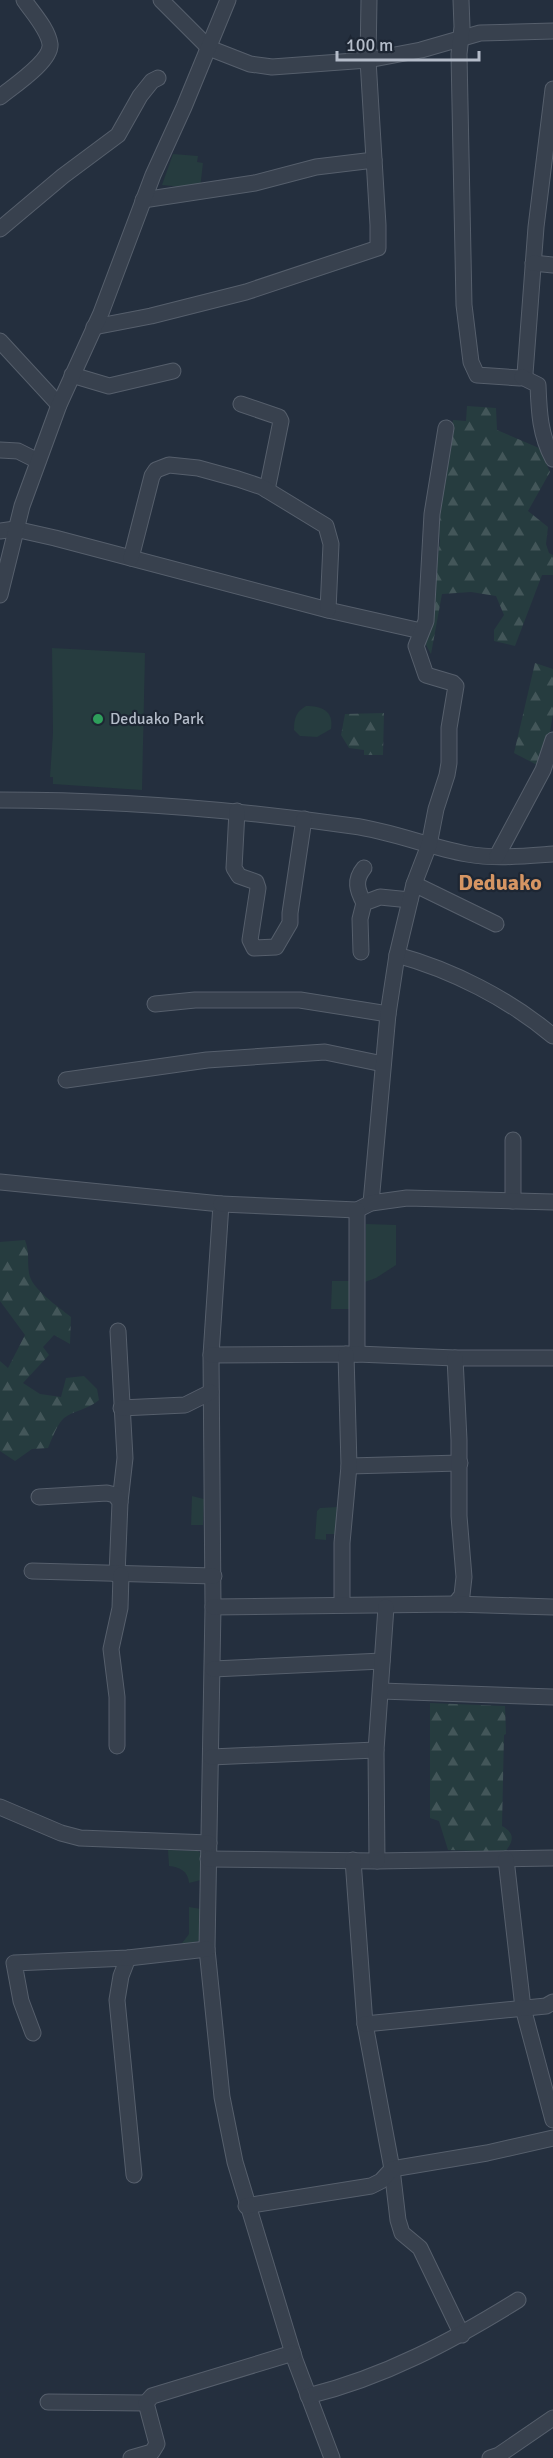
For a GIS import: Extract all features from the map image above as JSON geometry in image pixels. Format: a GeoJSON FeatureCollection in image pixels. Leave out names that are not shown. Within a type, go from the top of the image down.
{"type":"FeatureCollection","features":[{"type":"Feature","properties":{"kind":"street"},"geometry":{"type":"LineString","coordinates":[[0,97],[37,67],[49,54],[50,44],[45,33],[24,0]]}},
{"type":"Feature","properties":{"kind":"street"},"geometry":{"type":"LineString","coordinates":[[160,0],[209,48],[250,64],[272,67],[368,60],[421,50],[494,31],[553,31]]}},
{"type":"Feature","properties":{"kind":"street"},"geometry":{"type":"LineString","coordinates":[[0,595],[8,530],[59,405],[94,327],[143,200],[228,0]]}},
{"type":"Feature","properties":{"kind":"street"},"geometry":{"type":"LineString","coordinates":[[94,327],[246,292],[375,251],[379,245],[368,60],[369,0]]}},
{"type":"Feature","properties":{"kind":"street"},"geometry":{"type":"LineString","coordinates":[[461,0],[464,305],[471,362],[477,375],[522,377],[538,385],[539,420],[544,443],[553,459]]}},
{"type":"Feature","properties":{"kind":"street"},"geometry":{"type":"LineString","coordinates":[[0,229],[63,176],[118,135],[140,96],[152,81],[158,78]]}},
{"type":"Feature","properties":{"kind":"street"},"geometry":{"type":"LineString","coordinates":[[522,377],[525,374],[533,263],[549,168],[553,89]]}},
{"type":"Feature","properties":{"kind":"street"},"geometry":{"type":"LineString","coordinates":[[143,200],[255,183],[316,167],[374,160]]}},
{"type":"Feature","properties":{"kind":"street"},"geometry":{"type":"LineString","coordinates":[[533,263],[553,265]]}},
{"type":"Feature","properties":{"kind":"street"},"geometry":{"type":"LineString","coordinates":[[0,341],[59,405]]}},
{"type":"Feature","properties":{"kind":"street"},"geometry":{"type":"LineString","coordinates":[[72,375],[108,386],[174,371]]}},
{"type":"Feature","properties":{"kind":"street"},"geometry":{"type":"LineString","coordinates":[[241,404],[279,417],[281,421],[267,490]]}},
{"type":"Feature","properties":{"kind":"street"},"geometry":{"type":"LineString","coordinates":[[371,1203],[388,1014],[397,955],[414,884],[429,845],[449,763],[449,728],[456,689],[453,683],[429,677],[423,670],[416,650],[426,621],[432,514],[446,428]]}},
{"type":"Feature","properties":{"kind":"street"},"geometry":{"type":"LineString","coordinates":[[0,450],[18,451],[38,461]]}},
{"type":"Feature","properties":{"kind":"street"},"geometry":{"type":"LineString","coordinates":[[131,558],[152,476],[160,467],[169,465],[198,468],[238,478],[267,490],[318,520],[329,531],[332,544],[328,610]]}},
{"type":"Feature","properties":{"kind":"street"},"geometry":{"type":"LineString","coordinates":[[8,530],[131,558],[328,610],[421,631]]}},
{"type":"Feature","properties":{"kind":"street"},"geometry":{"type":"LineString","coordinates":[[497,856],[543,770],[553,740]]}},
{"type":"Feature","properties":{"kind":"street"},"geometry":{"type":"LineString","coordinates":[[0,800],[130,802],[237,811],[383,831],[466,854],[497,856],[553,854]]}},
{"type":"Feature","properties":{"kind":"street"},"geometry":{"type":"LineString","coordinates":[[237,811],[234,868],[239,876],[256,882],[258,888],[250,940],[254,948],[261,949],[276,946],[290,923],[304,819]]}},
{"type":"Feature","properties":{"kind":"street"},"geometry":{"type":"LineString","coordinates":[[361,952],[360,920],[364,903],[358,893],[357,879],[364,868]]}},
{"type":"Feature","properties":{"kind":"street"},"geometry":{"type":"LineString","coordinates":[[414,884],[496,924]]}},
{"type":"Feature","properties":{"kind":"street"},"geometry":{"type":"LineString","coordinates":[[364,903],[380,897],[410,900]]}},
{"type":"Feature","properties":{"kind":"street"},"geometry":{"type":"LineString","coordinates":[[397,955],[428,964],[489,994],[525,1013],[553,1036]]}},
{"type":"Feature","properties":{"kind":"street"},"geometry":{"type":"LineString","coordinates":[[155,1004],[195,1000],[300,1000],[388,1014]]}},
{"type":"Feature","properties":{"kind":"street"},"geometry":{"type":"LineString","coordinates":[[66,1080],[216,1059],[325,1052],[383,1064]]}},
{"type":"Feature","properties":{"kind":"street"},"geometry":{"type":"LineString","coordinates":[[513,1140],[513,1201]]}},
{"type":"Feature","properties":{"kind":"street"},"geometry":{"type":"LineString","coordinates":[[0,1182],[221,1204],[357,1210],[371,1203],[407,1198],[553,1202]]}},
{"type":"Feature","properties":{"kind":"street"},"geometry":{"type":"LineString","coordinates":[[221,1204],[211,1355],[214,1576],[207,1948],[222,2097],[235,2162],[246,2205],[293,2353],[332,2458]]}},
{"type":"Feature","properties":{"kind":"street"},"geometry":{"type":"LineString","coordinates":[[342,1605],[342,1543],[349,1466],[357,1210]]}},
{"type":"Feature","properties":{"kind":"street"},"geometry":{"type":"LineString","coordinates":[[117,1746],[117,1696],[111,1649],[120,1608],[120,1502],[124,1458],[118,1331]]}},
{"type":"Feature","properties":{"kind":"street"},"geometry":{"type":"LineString","coordinates":[[211,1355],[351,1354],[455,1358],[553,1358]]}},
{"type":"Feature","properties":{"kind":"street"},"geometry":{"type":"LineString","coordinates":[[455,1358],[460,1463],[459,1516],[464,1577],[462,1595],[455,1604]]}},
{"type":"Feature","properties":{"kind":"street"},"geometry":{"type":"LineString","coordinates":[[121,1408],[185,1405],[211,1392]]}},
{"type":"Feature","properties":{"kind":"street"},"geometry":{"type":"LineString","coordinates":[[349,1466],[460,1463]]}},
{"type":"Feature","properties":{"kind":"street"},"geometry":{"type":"LineString","coordinates":[[39,1497],[107,1493],[116,1495],[120,1502]]}},
{"type":"Feature","properties":{"kind":"street"},"geometry":{"type":"LineString","coordinates":[[32,1571],[214,1576]]}},
{"type":"Feature","properties":{"kind":"street"},"geometry":{"type":"LineString","coordinates":[[213,1607],[455,1604],[553,1607]]}},
{"type":"Feature","properties":{"kind":"street"},"geometry":{"type":"LineString","coordinates":[[377,1861],[376,1750],[386,1606]]}},
{"type":"Feature","properties":{"kind":"street"},"geometry":{"type":"LineString","coordinates":[[213,1669],[382,1661]]}},
{"type":"Feature","properties":{"kind":"street"},"geometry":{"type":"LineString","coordinates":[[381,1691],[553,1697]]}},
{"type":"Feature","properties":{"kind":"street"},"geometry":{"type":"LineString","coordinates":[[211,1757],[376,1750]]}},
{"type":"Feature","properties":{"kind":"street"},"geometry":{"type":"LineString","coordinates":[[0,1807],[61,1833],[80,1838],[209,1843]]}},
{"type":"Feature","properties":{"kind":"street"},"geometry":{"type":"LineString","coordinates":[[208,1859],[377,1861],[553,1858]]}},
{"type":"Feature","properties":{"kind":"street"},"geometry":{"type":"LineString","coordinates":[[506,1859],[523,2008],[553,2120]]}},
{"type":"Feature","properties":{"kind":"street"},"geometry":{"type":"LineString","coordinates":[[353,1860],[364,2024],[392,2169],[398,2220],[402,2233],[420,2248],[462,2335]]}},
{"type":"Feature","properties":{"kind":"street"},"geometry":{"type":"LineString","coordinates":[[33,2033],[21,2001],[14,1963],[128,1958],[207,1948]]}},
{"type":"Feature","properties":{"kind":"street"},"geometry":{"type":"LineString","coordinates":[[128,1958],[121,1976],[117,2000],[134,2175]]}},
{"type":"Feature","properties":{"kind":"street"},"geometry":{"type":"LineString","coordinates":[[364,2024],[546,2006],[553,2002]]}},
{"type":"Feature","properties":{"kind":"street"},"geometry":{"type":"LineString","coordinates":[[246,2205],[371,2186],[381,2181],[392,2169],[487,2153],[553,2138]]}},
{"type":"Feature","properties":{"kind":"street"},"geometry":{"type":"LineString","coordinates":[[309,2396],[350,2385],[462,2335],[518,2300]]}},
{"type":"Feature","properties":{"kind":"street"},"geometry":{"type":"LineString","coordinates":[[48,2402],[146,2403],[152,2396],[293,2353]]}},
{"type":"Feature","properties":{"kind":"street"},"geometry":{"type":"LineString","coordinates":[[131,2458],[152,2452],[157,2444],[146,2403]]}},
{"type":"Feature","properties":{"kind":"street"},"geometry":{"type":"LineString","coordinates":[[496,2457],[553,2418]]}},
{"type":"Feature","properties":{"kind":"green space"},"geometry":{"type":"Polygon","coordinates":[[[173,154],[198,156],[197,162],[203,163],[200,189],[162,185],[173,154]]]}},
{"type":"Feature","properties":{"kind":"green space"},"geometry":{"type":"Polygon","coordinates":[[[467,406],[496,408],[497,430],[539,448],[550,472],[528,511],[548,527],[546,544],[549,553],[553,555],[553,575],[542,575],[515,646],[494,641],[494,630],[504,615],[496,596],[471,592],[442,594],[431,654],[425,643],[440,541],[438,524],[453,420],[466,421],[467,406]]]}},
{"type":"Feature","properties":{"kind":"green space","name":"Deduako Park"},"geometry":{"type":"Polygon","coordinates":[[[52,648],[145,653],[142,790],[53,784],[53,777],[50,777],[53,733],[52,648]]]}},
{"type":"Feature","properties":{"kind":"green space"},"geometry":{"type":"Polygon","coordinates":[[[535,663],[553,669],[553,714],[545,762],[539,766],[514,753],[535,663]]]}},
{"type":"Feature","properties":{"kind":"green space"},"geometry":{"type":"Polygon","coordinates":[[[306,706],[326,711],[331,718],[331,729],[317,737],[300,736],[294,730],[294,722],[298,713],[306,706]]]}},
{"type":"Feature","properties":{"kind":"green space"},"geometry":{"type":"Polygon","coordinates":[[[384,713],[383,755],[364,755],[364,750],[349,748],[341,735],[345,714],[384,713]]]}},
{"type":"Feature","properties":{"kind":"green space"},"geometry":{"type":"Polygon","coordinates":[[[366,1224],[396,1225],[396,1265],[365,1282],[366,1224]]]}},
{"type":"Feature","properties":{"kind":"green space"},"geometry":{"type":"Polygon","coordinates":[[[25,1240],[31,1279],[46,1297],[71,1317],[70,1344],[54,1335],[43,1347],[49,1355],[23,1383],[40,1394],[61,1397],[66,1378],[84,1376],[97,1389],[99,1400],[64,1418],[48,1448],[32,1449],[15,1461],[0,1451],[0,1361],[8,1368],[25,1335],[0,1301],[0,1242],[25,1240]]]}},
{"type":"Feature","properties":{"kind":"green space"},"geometry":{"type":"Polygon","coordinates":[[[332,1281],[349,1281],[349,1309],[331,1309],[332,1281]]]}},
{"type":"Feature","properties":{"kind":"green space"},"geometry":{"type":"Polygon","coordinates":[[[192,1496],[204,1499],[203,1525],[191,1525],[192,1496]]]}},
{"type":"Feature","properties":{"kind":"green space"},"geometry":{"type":"Polygon","coordinates":[[[337,1507],[336,1534],[326,1534],[326,1540],[315,1539],[317,1511],[320,1508],[337,1507]]]}},
{"type":"Feature","properties":{"kind":"green space"},"geometry":{"type":"Polygon","coordinates":[[[430,1703],[505,1706],[502,1826],[509,1831],[512,1837],[505,1852],[448,1850],[439,1821],[430,1818],[430,1703]]]}},
{"type":"Feature","properties":{"kind":"green space"},"geometry":{"type":"Polygon","coordinates":[[[168,1850],[201,1853],[201,1880],[189,1883],[183,1870],[169,1866],[168,1850]]]}},
{"type":"Feature","properties":{"kind":"green space"},"geometry":{"type":"Polygon","coordinates":[[[189,1907],[201,1909],[201,1940],[179,1947],[189,1934],[189,1907]]]}},
{"type":"Feature","properties":{"kind":"place","name":"Deduako Park"},"geometry":{"type":"Point","coordinates":[98,719]}},
{"type":"Feature","properties":{"kind":"district","name":"Deduako"},"geometry":{"type":"Point","coordinates":[500,882]}}]}
